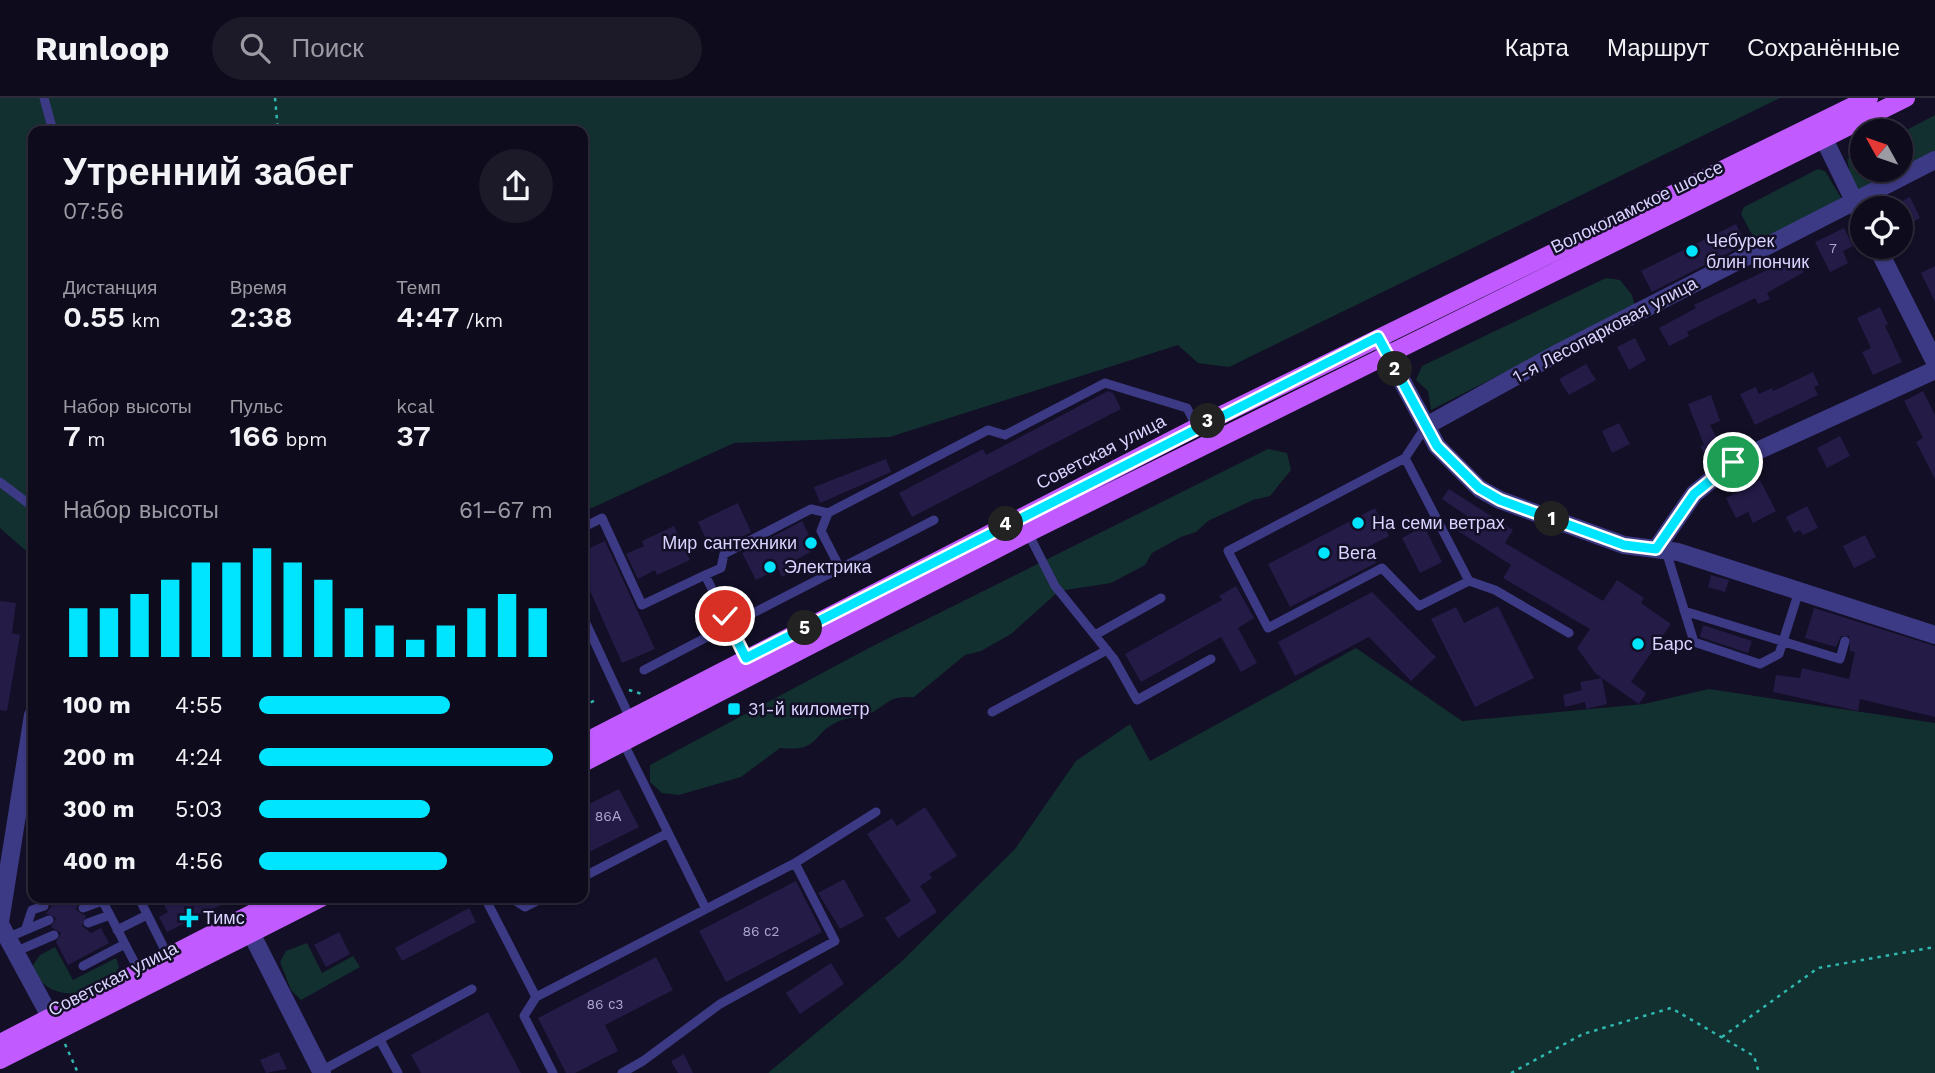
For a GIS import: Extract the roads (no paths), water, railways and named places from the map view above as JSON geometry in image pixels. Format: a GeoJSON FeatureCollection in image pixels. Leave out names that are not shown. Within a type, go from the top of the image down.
{"type":"FeatureCollection","features":[{"type":"Feature","properties":{"kind":"main road","name":"Волоколамское шоссе"},"geometry":{"type":"LineString","coordinates":[[1382,345],[1869,98]]}},
{"type":"Feature","properties":{"kind":"main road","name":"Волоколамское шоссе"},"geometry":{"type":"LineString","coordinates":[[1382,345],[1824,139],[1906,98]]}},
{"type":"Feature","properties":{"kind":"main road","name":"Советская улица"},"geometry":{"type":"LineString","coordinates":[[588,740],[1196,427],[1382,345]]}},
{"type":"Feature","properties":{"kind":"main road"},"geometry":{"type":"LineString","coordinates":[[588,760],[1028,533],[1382,345]]}},
{"type":"Feature","properties":{"kind":"main road","name":"Советская улица"},"geometry":{"type":"LineString","coordinates":[[0,1043],[58,1031],[139,971],[272,903]]}},
{"type":"Feature","properties":{"kind":"main road","name":"Советская улица"},"geometry":{"type":"LineString","coordinates":[[0,1060],[311,903]]}},
{"type":"Feature","properties":{"kind":"street"},"geometry":{"type":"LineString","coordinates":[[1824,139],[1852,196]]}},
{"type":"Feature","properties":{"kind":"street","name":"1-я Лесопарковая улица"},"geometry":{"type":"LineString","coordinates":[[1878,196],[1935,160]]}},
{"type":"Feature","properties":{"kind":"street","name":"1-я Лесопарковая улица"},"geometry":{"type":"LineString","coordinates":[[1426,426],[1556,354],[1850,213]]}},
{"type":"Feature","properties":{"kind":"street"},"geometry":{"type":"LineString","coordinates":[[1883,259],[1935,362]]}},
{"type":"Feature","properties":{"kind":"street"},"geometry":{"type":"LineString","coordinates":[[1382,345],[1437,446],[1479,488],[1500,500],[1624,545],[1661,550],[1935,635]]}},
{"type":"Feature","properties":{"kind":"street"},"geometry":{"type":"LineString","coordinates":[[1661,550],[1694,494],[1733,462],[1935,370]]}},
{"type":"Feature","properties":{"kind":"street"},"geometry":{"type":"LineString","coordinates":[[28,754],[5,934],[58,1031]]}},
{"type":"Feature","properties":{"kind":"street"},"geometry":{"type":"LineString","coordinates":[[251,933],[322,1072]]}},
{"type":"Feature","properties":{"kind":"lane"},"geometry":{"type":"LineString","coordinates":[[44,98],[52,126]]}},
{"type":"Feature","properties":{"kind":"lane"},"geometry":{"type":"LineString","coordinates":[[588,525],[602,518],[642,605],[721,568],[724,554],[811,509],[828,513],[988,430],[1004,435],[1105,383],[1187,408],[1196,427]]}},
{"type":"Feature","properties":{"kind":"lane"},"geometry":{"type":"LineString","coordinates":[[1426,426],[1405,458],[1228,551],[1268,628],[1382,568],[1419,606],[1469,581]]}},
{"type":"Feature","properties":{"kind":"lane"},"geometry":{"type":"LineString","coordinates":[[1405,458],[1469,581],[1495,590],[1569,633]]}},
{"type":"Feature","properties":{"kind":"lane"},"geometry":{"type":"LineString","coordinates":[[0,482],[28,503]]}},
{"type":"Feature","properties":{"kind":"lane"},"geometry":{"type":"LineString","coordinates":[[828,513],[821,531],[840,568]]}},
{"type":"Feature","properties":{"kind":"lane"},"geometry":{"type":"LineString","coordinates":[[644,670],[934,520]]}},
{"type":"Feature","properties":{"kind":"lane"},"geometry":{"type":"LineString","coordinates":[[1028,533],[1055,586],[1107,650],[1137,701],[1211,659]]}},
{"type":"Feature","properties":{"kind":"lane"},"geometry":{"type":"LineString","coordinates":[[1661,550],[1694,642],[1760,664],[1779,654],[1799,591]]}},
{"type":"Feature","properties":{"kind":"lane"},"geometry":{"type":"LineString","coordinates":[[705,575],[746,658]]}},
{"type":"Feature","properties":{"kind":"lane"},"geometry":{"type":"LineString","coordinates":[[1095,635],[1161,598]]}},
{"type":"Feature","properties":{"kind":"lane"},"geometry":{"type":"LineString","coordinates":[[1684,611],[1840,659],[1845,641]]}},
{"type":"Feature","properties":{"kind":"lane"},"geometry":{"type":"LineString","coordinates":[[588,628],[630,718]]}},
{"type":"Feature","properties":{"kind":"lane"},"geometry":{"type":"LineString","coordinates":[[992,712],[1107,650]]}},
{"type":"Feature","properties":{"kind":"lane"},"geometry":{"type":"LineString","coordinates":[[622,742],[706,909]]}},
{"type":"Feature","properties":{"kind":"lane"},"geometry":{"type":"LineString","coordinates":[[553,1073],[524,1016],[536,997],[795,863],[876,812]]}},
{"type":"Feature","properties":{"kind":"lane"},"geometry":{"type":"LineString","coordinates":[[588,874],[668,833]]}},
{"type":"Feature","properties":{"kind":"lane"},"geometry":{"type":"LineString","coordinates":[[622,1073],[643,1061],[720,1004],[835,941],[795,863]]}},
{"type":"Feature","properties":{"kind":"lane"},"geometry":{"type":"LineString","coordinates":[[83,908],[94,903]]}},
{"type":"Feature","properties":{"kind":"lane"},"geometry":{"type":"LineString","coordinates":[[103,903],[139,971]]}},
{"type":"Feature","properties":{"kind":"lane"},"geometry":{"type":"LineString","coordinates":[[141,903],[168,956]]}},
{"type":"Feature","properties":{"kind":"lane"},"geometry":{"type":"LineString","coordinates":[[488,903],[536,997]]}},
{"type":"Feature","properties":{"kind":"lane"},"geometry":{"type":"LineString","coordinates":[[26,928],[32,910],[44,906]]}},
{"type":"Feature","properties":{"kind":"lane"},"geometry":{"type":"LineString","coordinates":[[88,923],[110,915]]}},
{"type":"Feature","properties":{"kind":"lane"},"geometry":{"type":"LineString","coordinates":[[117,930],[147,915]]}},
{"type":"Feature","properties":{"kind":"lane"},"geometry":{"type":"LineString","coordinates":[[5,934],[49,920]]}},
{"type":"Feature","properties":{"kind":"lane"},"geometry":{"type":"LineString","coordinates":[[5,934],[54,934]]}},
{"type":"Feature","properties":{"kind":"lane"},"geometry":{"type":"LineString","coordinates":[[83,966],[125,944]]}},
{"type":"Feature","properties":{"kind":"lane"},"geometry":{"type":"LineString","coordinates":[[322,1072],[472,989]]}},
{"type":"Feature","properties":{"kind":"lane"},"geometry":{"type":"LineString","coordinates":[[380,1040],[398,1073]]}},
{"type":"Feature","properties":{"kind":"place","name":"Чебурек блин пончик"},"geometry":{"type":"Point","coordinates":[1692,251]}},
{"type":"Feature","properties":{"kind":"place","name":"На семи ветрах"},"geometry":{"type":"Point","coordinates":[1358,523]}},
{"type":"Feature","properties":{"kind":"place","name":"Мир сантехники"},"geometry":{"type":"Point","coordinates":[811,543]}},
{"type":"Feature","properties":{"kind":"place","name":"Вега"},"geometry":{"type":"Point","coordinates":[1324,553]}},
{"type":"Feature","properties":{"kind":"place","name":"Электрика"},"geometry":{"type":"Point","coordinates":[770,567]}},
{"type":"Feature","properties":{"kind":"place","name":"Барс"},"geometry":{"type":"Point","coordinates":[1638,644]}},
{"type":"Feature","properties":{"kind":"place","name":"31-й километр"},"geometry":{"type":"Point","coordinates":[734,709]}},
{"type":"Feature","properties":{"kind":"place","name":"Тимс"},"geometry":{"type":"Point","coordinates":[189,918]}}]}
